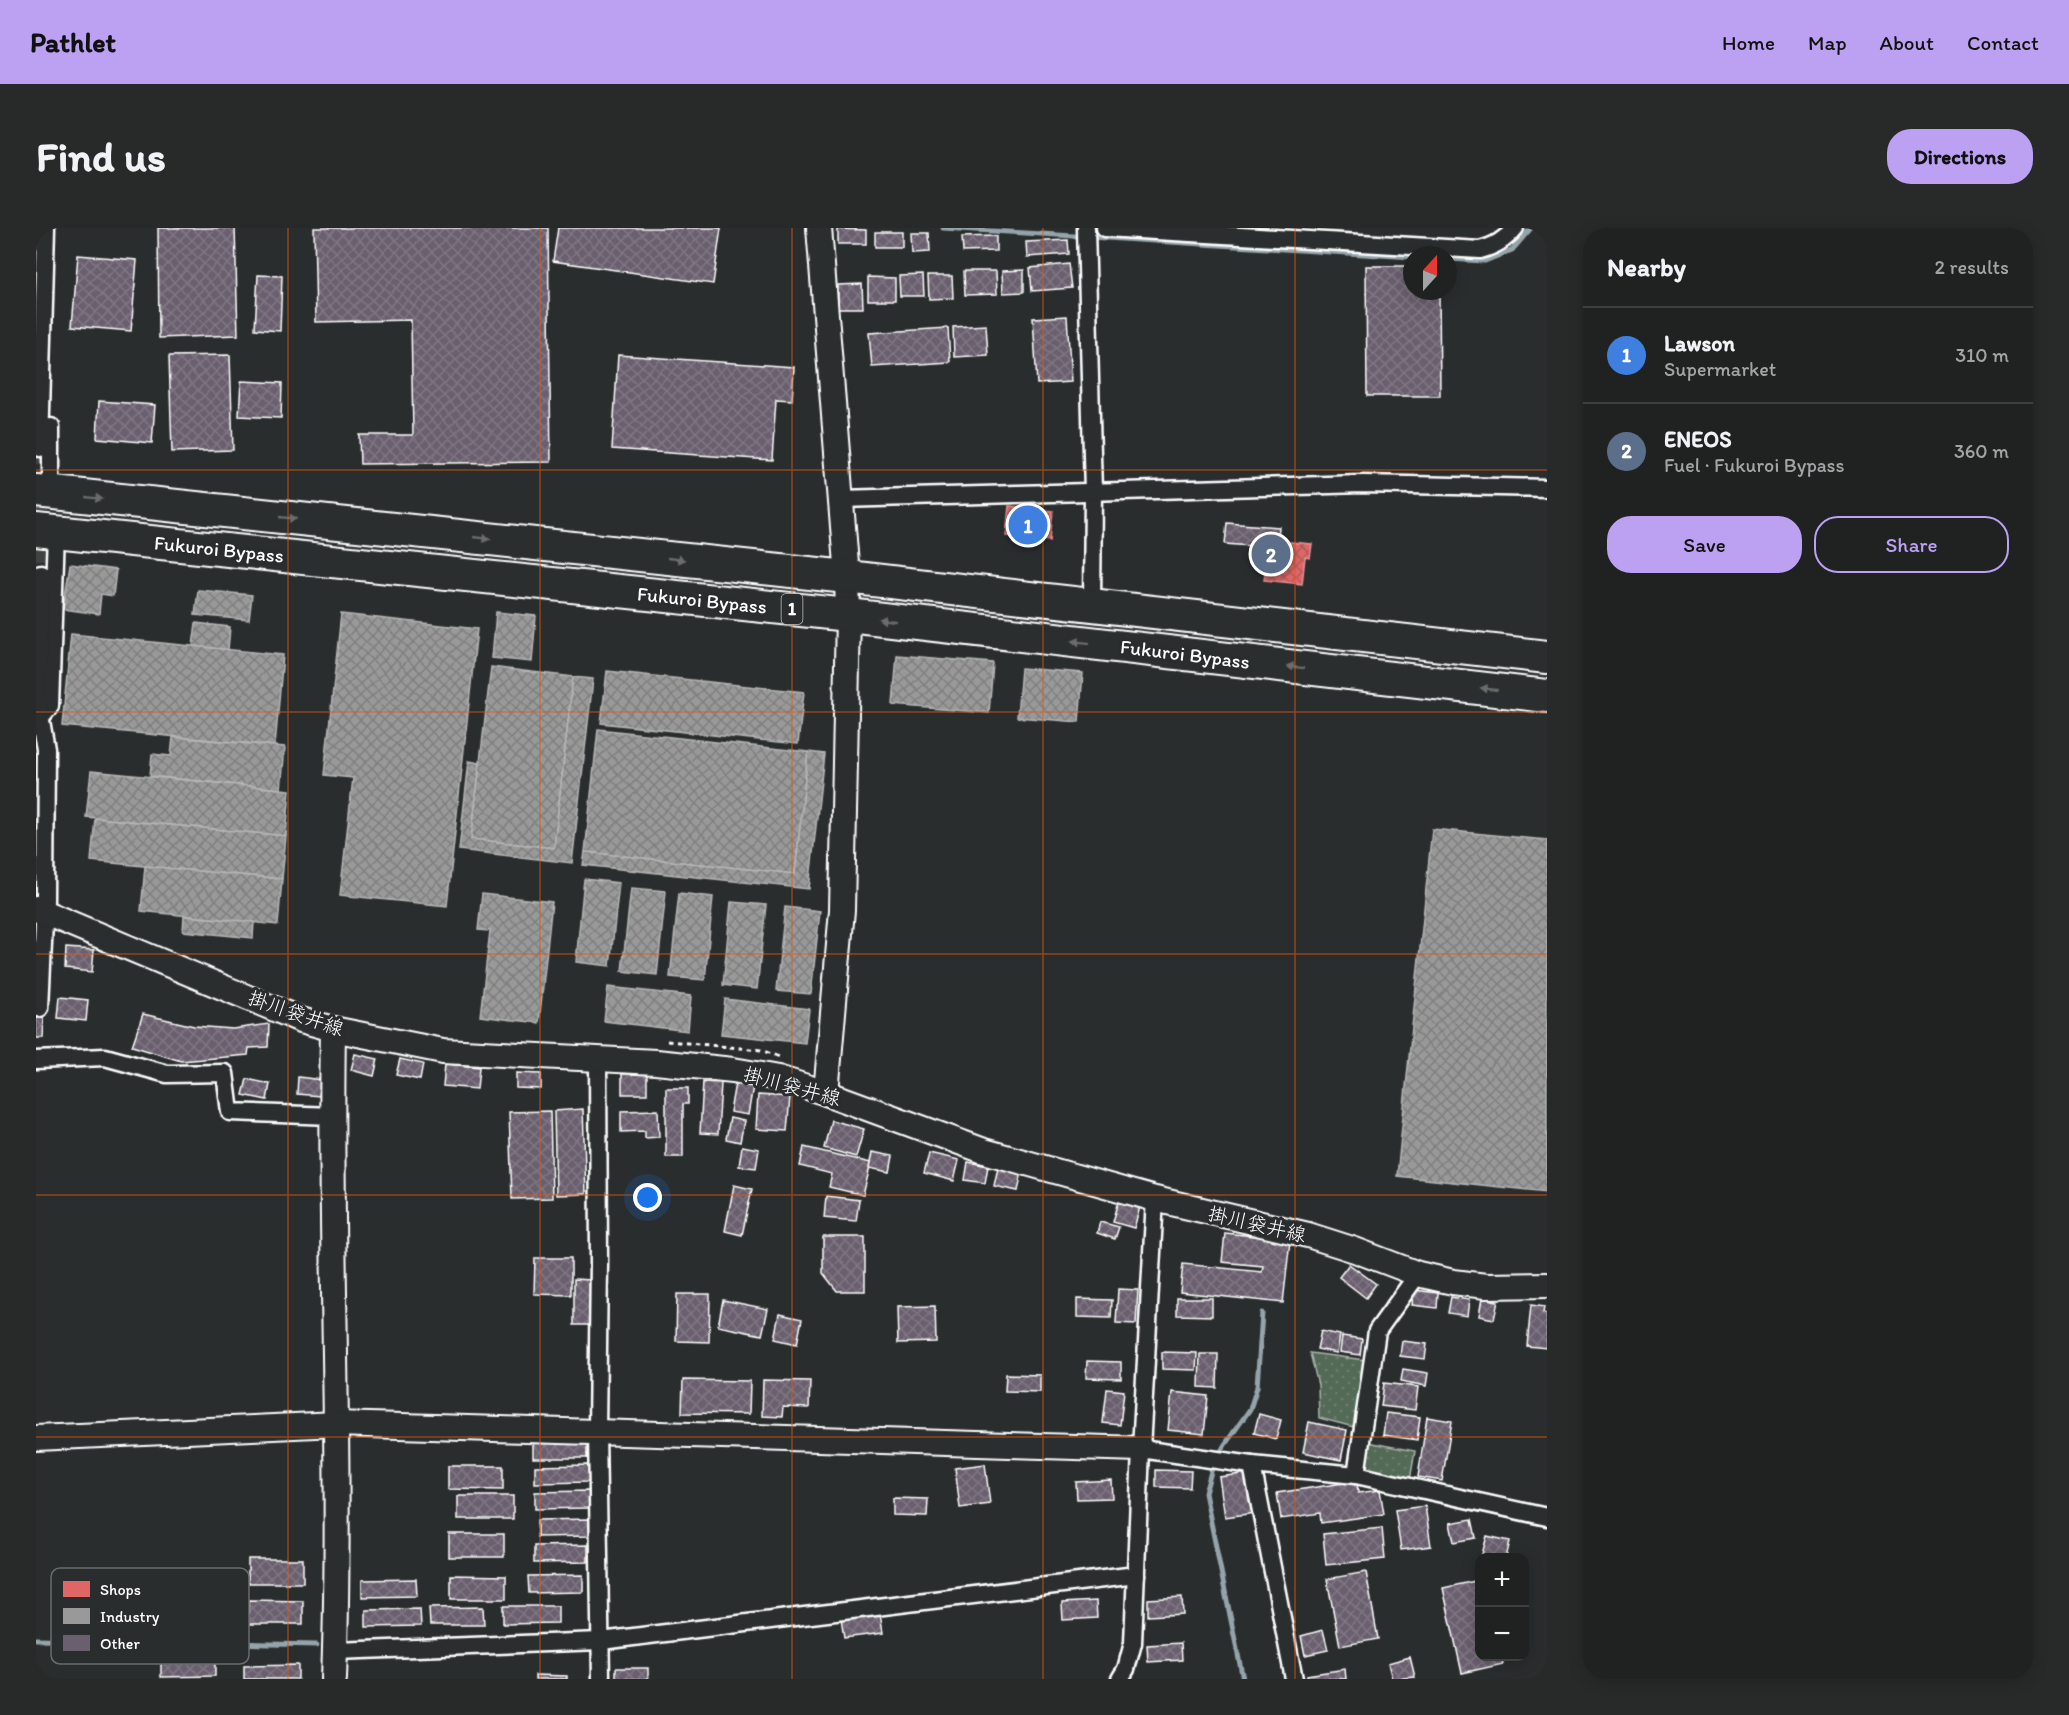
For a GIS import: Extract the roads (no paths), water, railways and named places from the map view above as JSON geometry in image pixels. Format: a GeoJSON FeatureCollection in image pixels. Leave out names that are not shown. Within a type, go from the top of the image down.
{"type":"FeatureCollection","features":[{"type":"Feature","properties":{"kind":"highway","name":"Fukuroi Bypass"},"geometry":{"type":"LineString","coordinates":[[43,492],[847,577],[1547,657]]}},
{"type":"Feature","properties":{"kind":"highway","name":"Fukuroi Bypass"},"geometry":{"type":"LineString","coordinates":[[46,531],[848,615],[1547,696]]}},
{"type":"Feature","properties":{"kind":"street"},"geometry":{"type":"LineString","coordinates":[[40,448],[39,335],[45,228]]}},
{"type":"Feature","properties":{"kind":"street"},"geometry":{"type":"LineString","coordinates":[[819,228],[847,577],[848,615],[842,910],[826,1093]]}},
{"type":"Feature","properties":{"kind":"street"},"geometry":{"type":"LineString","coordinates":[[1105,228],[1480,250],[1494,246],[1508,237],[1515,228]]}},
{"type":"Feature","properties":{"kind":"street"},"geometry":{"type":"LineString","coordinates":[[1086,233],[1092,492],[1092,604]]}},
{"type":"Feature","properties":{"kind":"street"},"geometry":{"type":"LineString","coordinates":[[39,335],[52,349],[43,492]]}},
{"type":"Feature","properties":{"kind":"street"},"geometry":{"type":"LineString","coordinates":[[841,499],[1363,484],[1547,488]]}},
{"type":"Feature","properties":{"kind":"street"},"geometry":{"type":"LineString","coordinates":[[38,713],[50,706],[46,531]]}},
{"type":"Feature","properties":{"kind":"street"},"geometry":{"type":"LineString","coordinates":[[36,1008],[40,1008],[40,911],[46,749],[37,698],[41,573]]}},
{"type":"Feature","properties":{"kind":"street","name":"掛川袋井線"},"geometry":{"type":"LineString","coordinates":[[40,911],[301,1020],[333,1029],[443,1051],[656,1062],[733,1070],[778,1078],[826,1093],[984,1151],[1155,1199],[1308,1235],[1418,1274],[1486,1286],[1547,1285]]}},
{"type":"Feature","properties":{"kind":"street"},"geometry":{"type":"LineString","coordinates":[[333,1029],[336,1424],[334,1679]]}},
{"type":"Feature","properties":{"kind":"street"},"geometry":{"type":"LineString","coordinates":[[36,1060],[105,1056],[167,1074],[225,1073],[230,1112],[332,1116]]}},
{"type":"Feature","properties":{"kind":"street"},"geometry":{"type":"LineString","coordinates":[[598,1058],[597,1431],[601,1679]]}},
{"type":"Feature","properties":{"kind":"street"},"geometry":{"type":"LineString","coordinates":[[1120,1679],[1126,1670],[1133,1643],[1155,1199]]}},
{"type":"Feature","properties":{"kind":"street"},"geometry":{"type":"LineString","coordinates":[[1356,1475],[1377,1331],[1418,1274]]}},
{"type":"Feature","properties":{"kind":"street"},"geometry":{"type":"LineString","coordinates":[[36,1438],[336,1424],[1141,1449],[1252,1465],[1356,1475],[1547,1517]]}},
{"type":"Feature","properties":{"kind":"street"},"geometry":{"type":"LineString","coordinates":[[1252,1465],[1294,1679]]}},
{"type":"Feature","properties":{"kind":"street"},"geometry":{"type":"LineString","coordinates":[[335,1651],[601,1641],[1136,1575]]}},
{"type":"Feature","properties":{"kind":"waterway"},"geometry":{"type":"LineString","coordinates":[[943,228],[1403,256]]}},
{"type":"Feature","properties":{"kind":"waterway"},"geometry":{"type":"LineString","coordinates":[[1457,259],[1485,261],[1512,250],[1531,228]]}},
{"type":"Feature","properties":{"kind":"waterway"},"geometry":{"type":"LineString","coordinates":[[1243,1679],[1205,1493],[1212,1468],[1224,1446],[1250,1409],[1257,1387],[1262,1313]]}},
{"type":"Feature","properties":{"kind":"waterway"},"geometry":{"type":"LineString","coordinates":[[36,1639],[51,1639]]}},
{"type":"Feature","properties":{"kind":"waterway"},"geometry":{"type":"LineString","coordinates":[[249,1644],[317,1645]]}},
{"type":"Feature","properties":{"kind":"tunnel"},"geometry":{"type":"LineString","coordinates":[[40,448],[41,573]]}},
{"type":"Feature","properties":{"kind":"place","name":"Lawson"},"geometry":{"type":"Point","coordinates":[1028,525]}},
{"type":"Feature","properties":{"kind":"place","name":"ENEOS"},"geometry":{"type":"Point","coordinates":[1271,554]}}]}
